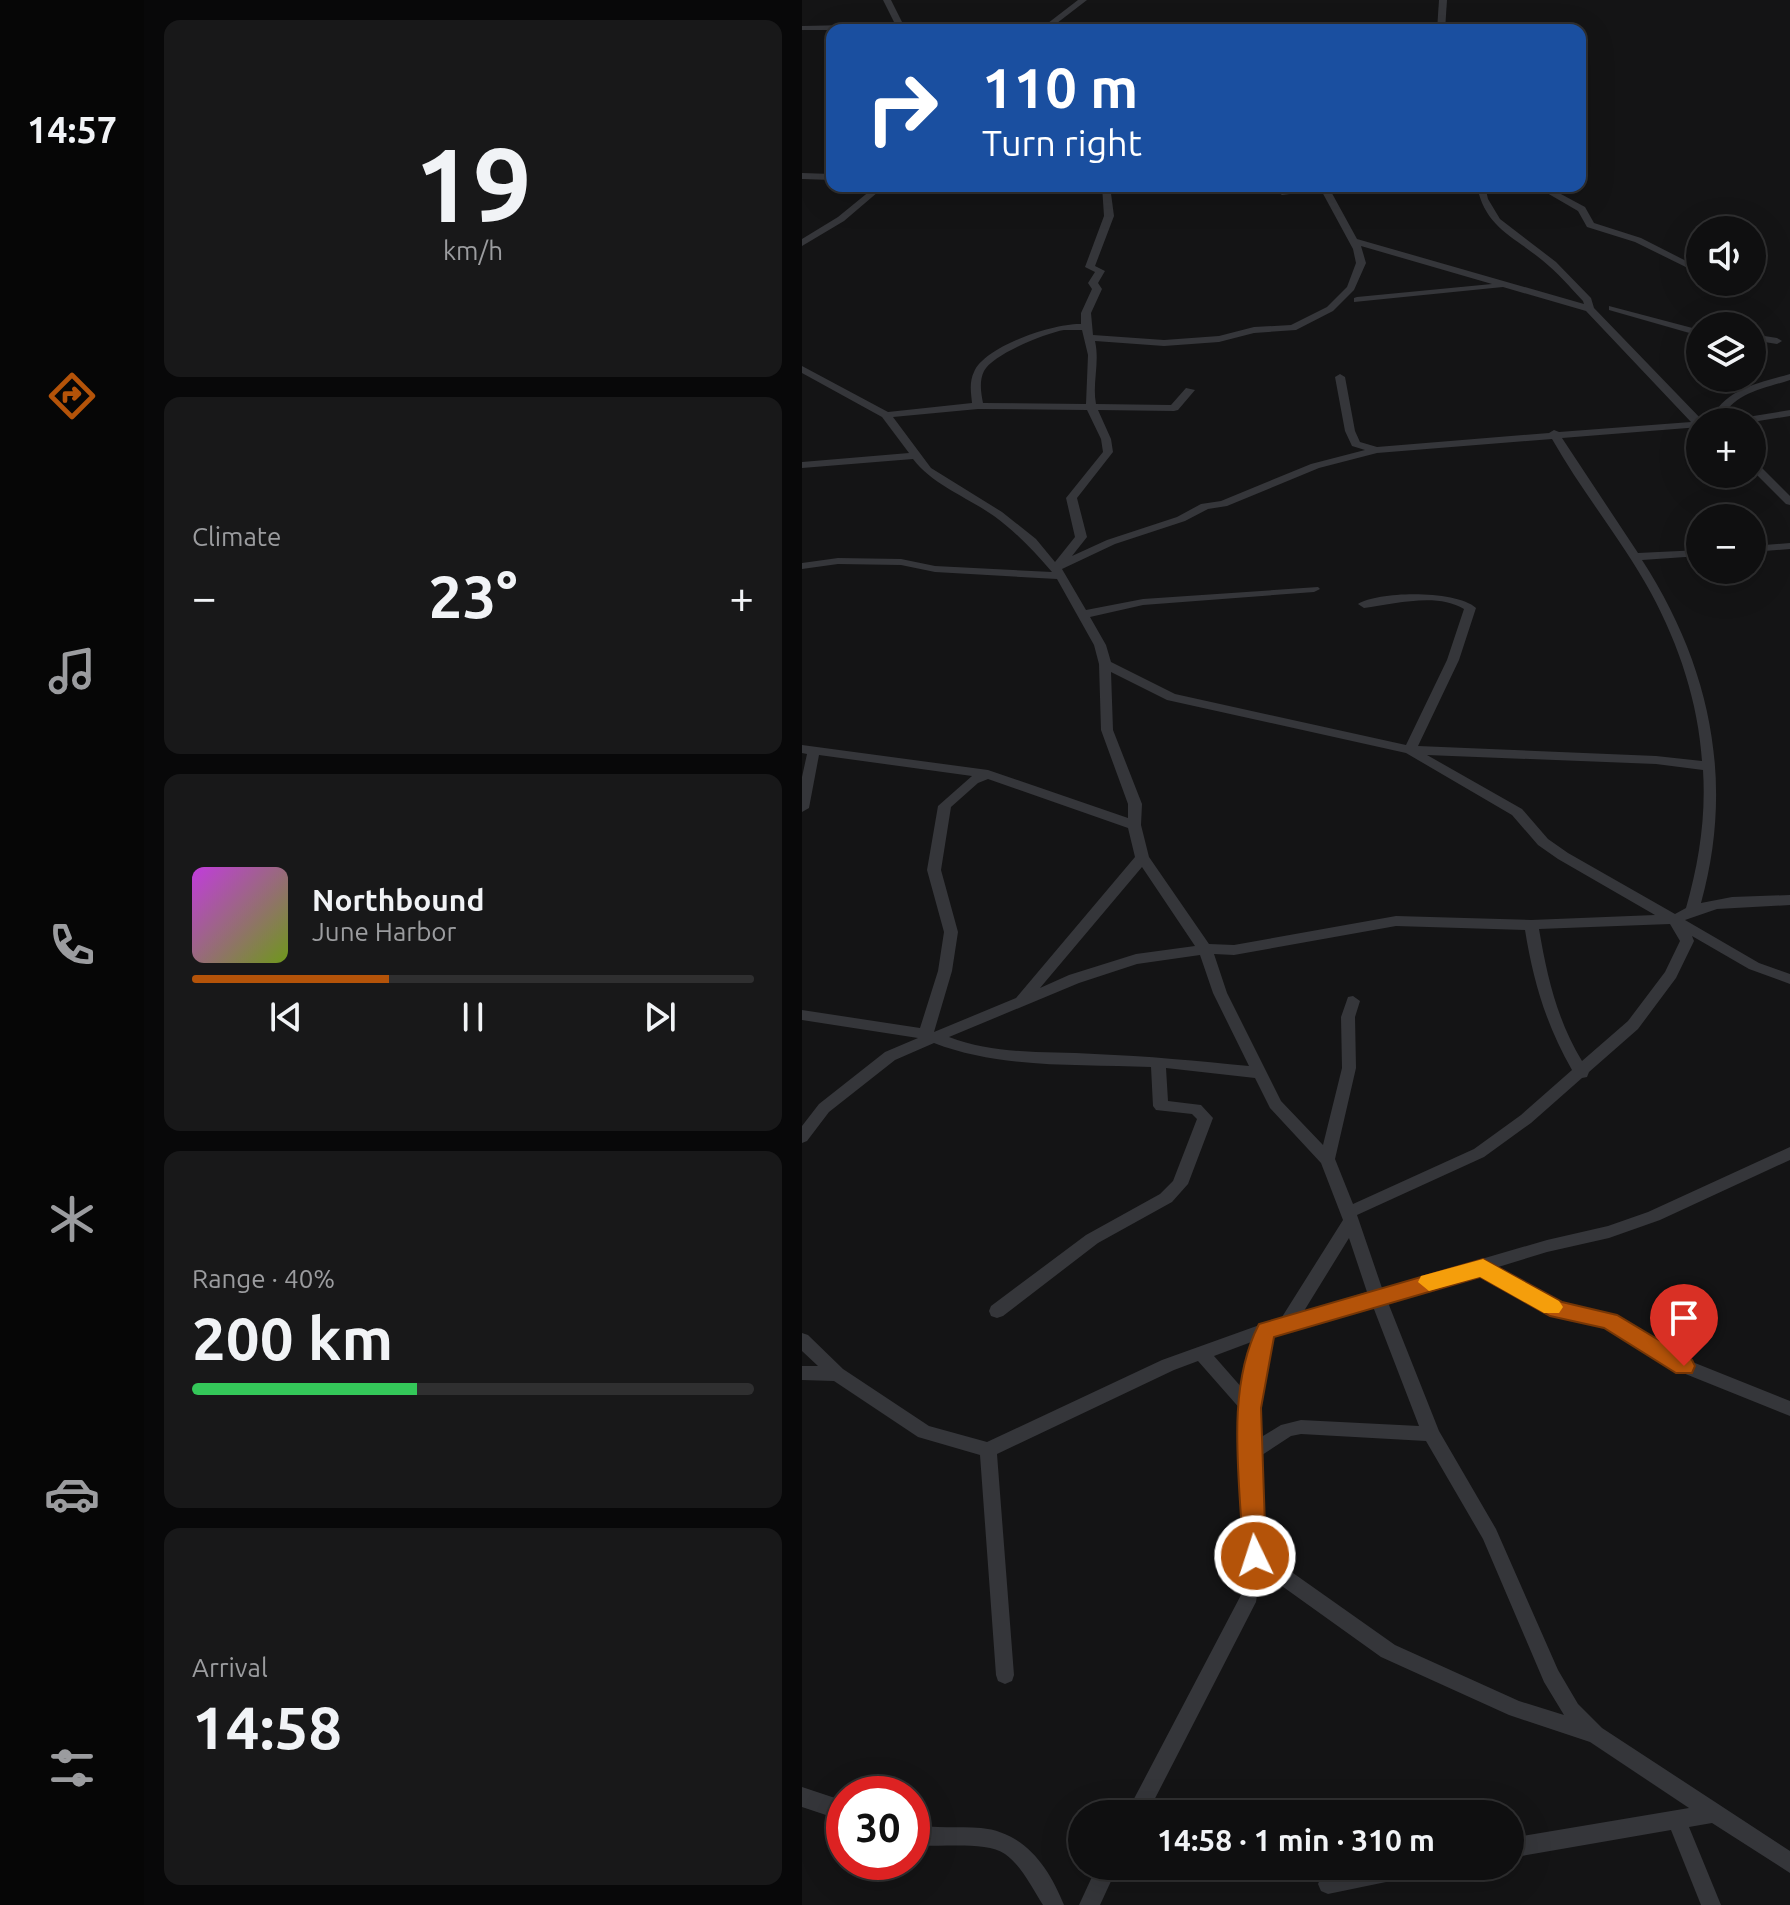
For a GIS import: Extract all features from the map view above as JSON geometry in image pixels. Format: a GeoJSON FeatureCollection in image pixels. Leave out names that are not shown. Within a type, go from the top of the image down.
{"type":"FeatureCollection","features":[{"type":"Feature","properties":{"kind":"street"},"geometry":{"type":"LineString","coordinates":[[887,0],[898,24]]}},
{"type":"Feature","properties":{"kind":"street"},"geometry":{"type":"LineString","coordinates":[[1051,24],[1083,0]]}},
{"type":"Feature","properties":{"kind":"street"},"geometry":{"type":"LineString","coordinates":[[1441,24],[1443,0]]}},
{"type":"Feature","properties":{"kind":"street"},"geometry":{"type":"LineString","coordinates":[[802,28],[826,28]]}},
{"type":"Feature","properties":{"kind":"street"},"geometry":{"type":"LineString","coordinates":[[802,176],[826,177]]}},
{"type":"Feature","properties":{"kind":"street"},"geometry":{"type":"LineString","coordinates":[[802,243],[841,219],[874,192]]}},
{"type":"Feature","properties":{"kind":"street"},"geometry":{"type":"LineString","coordinates":[[1058,572],[1081,537],[1071,508],[1073,492],[1108,452],[1108,443],[1091,407],[1093,365],[1086,332],[1086,309],[1097,289],[1093,283],[1100,271],[1090,267],[1109,216],[1107,192]]}},
{"type":"Feature","properties":{"kind":"street"},"geometry":{"type":"LineString","coordinates":[[978,406],[977,377],[992,356],[1050,327],[1164,343],[1219,339],[1254,330],[1301,325],[1330,309],[1351,288],[1361,269],[1354,241],[1327,192]]}},
{"type":"Feature","properties":{"kind":"street"},"geometry":{"type":"LineString","coordinates":[[1482,192],[1506,232],[1548,260],[1588,300],[1589,309]]}},
{"type":"Feature","properties":{"kind":"street"},"geometry":{"type":"LineString","coordinates":[[1550,192],[1582,209],[1590,225],[1638,240],[1686,264]]}},
{"type":"Feature","properties":{"kind":"street"},"geometry":{"type":"LineString","coordinates":[[1354,241],[1589,309],[1686,409]]}},
{"type":"Feature","properties":{"kind":"street"},"geometry":{"type":"LineString","coordinates":[[1357,300],[1507,286]]}},
{"type":"Feature","properties":{"kind":"street"},"geometry":{"type":"LineString","coordinates":[[1612,308],[1686,329]]}},
{"type":"Feature","properties":{"kind":"street"},"geometry":{"type":"LineString","coordinates":[[1766,339],[1777,341]]}},
{"type":"Feature","properties":{"kind":"street"},"geometry":{"type":"LineString","coordinates":[[806,374],[886,415],[935,476],[998,514],[1032,541],[1058,572],[1085,614],[1105,664],[1107,730],[1135,804],[1134,825],[1142,858],[1205,949],[1220,993],[1275,1104],[1327,1159],[1431,1434],[1490,1535],[1551,1676],[1571,1710],[1595,1734],[1790,1863]]}},
{"type":"Feature","properties":{"kind":"street"},"geometry":{"type":"LineString","coordinates":[[1340,377],[1350,431],[1356,444],[1377,450]]}},
{"type":"Feature","properties":{"kind":"street"},"geometry":{"type":"LineString","coordinates":[[1721,408],[1738,394],[1790,377]]}},
{"type":"Feature","properties":{"kind":"street"},"geometry":{"type":"LineString","coordinates":[[886,415],[978,406],[1178,407],[1190,390]]}},
{"type":"Feature","properties":{"kind":"street"},"geometry":{"type":"LineString","coordinates":[[1766,417],[1790,413]]}},
{"type":"Feature","properties":{"kind":"street"},"geometry":{"type":"LineString","coordinates":[[802,566],[838,561],[901,562],[935,569],[1058,572],[1111,542],[1181,519],[1205,506],[1223,504],[1315,466],[1377,450],[1494,442],[1554,433],[1686,425]]}},
{"type":"Feature","properties":{"kind":"street"},"geometry":{"type":"LineString","coordinates":[[1554,433],[1571,464],[1634,557],[1674,627],[1689,667],[1707,766],[1710,833],[1705,875],[1693,909]]}},
{"type":"Feature","properties":{"kind":"street"},"geometry":{"type":"LineString","coordinates":[[802,465],[917,455]]}},
{"type":"Feature","properties":{"kind":"street"},"geometry":{"type":"LineString","coordinates":[[1766,478],[1790,502]]}},
{"type":"Feature","properties":{"kind":"street"},"geometry":{"type":"LineString","coordinates":[[1766,548],[1790,546]]}},
{"type":"Feature","properties":{"kind":"street"},"geometry":{"type":"LineString","coordinates":[[1634,557],[1686,554]]}},
{"type":"Feature","properties":{"kind":"street"},"geometry":{"type":"LineString","coordinates":[[1085,614],[1143,602],[1314,589]]}},
{"type":"Feature","properties":{"kind":"street"},"geometry":{"type":"LineString","coordinates":[[1364,604],[1429,598],[1461,601],[1470,608],[1453,660],[1410,750]]}},
{"type":"Feature","properties":{"kind":"street"},"geometry":{"type":"LineString","coordinates":[[1105,664],[1171,697],[1410,750],[1656,760],[1707,766]]}},
{"type":"Feature","properties":{"kind":"street"},"geometry":{"type":"LineString","coordinates":[[802,808],[808,749],[988,774],[1134,825]]}},
{"type":"Feature","properties":{"kind":"street"},"geometry":{"type":"LineString","coordinates":[[1410,750],[1517,812],[1543,842],[1563,856],[1754,966],[1790,979]]}},
{"type":"Feature","properties":{"kind":"street"},"geometry":{"type":"LineString","coordinates":[[930,1036],[951,932],[934,870],[945,806],[973,780],[988,774]]}},
{"type":"Feature","properties":{"kind":"street"},"geometry":{"type":"LineString","coordinates":[[1019,1002],[1142,858]]}},
{"type":"Feature","properties":{"kind":"street"},"geometry":{"type":"LineString","coordinates":[[802,1137],[824,1108],[890,1056],[930,1036],[1136,959],[1205,949],[1234,950],[1396,921],[1531,925],[1677,919],[1693,909],[1722,903],[1790,900]]}},
{"type":"Feature","properties":{"kind":"street"},"geometry":{"type":"LineString","coordinates":[[1288,1322],[1349,1218],[1479,1153],[1582,1073],[1633,1025],[1671,974],[1687,941],[1677,919]]}},
{"type":"Feature","properties":{"kind":"street"},"geometry":{"type":"LineString","coordinates":[[1531,925],[1546,1006],[1563,1044],[1582,1073]]}},
{"type":"Feature","properties":{"kind":"street"},"geometry":{"type":"LineString","coordinates":[[1327,1159],[1349,1068],[1348,1017],[1353,1001]]}},
{"type":"Feature","properties":{"kind":"street"},"geometry":{"type":"LineString","coordinates":[[802,1015],[930,1036],[962,1048],[993,1054],[1158,1062],[1260,1073]]}},
{"type":"Feature","properties":{"kind":"street"},"geometry":{"type":"LineString","coordinates":[[997,1311],[1092,1239],[1166,1198],[1180,1184],[1205,1118],[1196,1109],[1161,1106],[1158,1062]]}},
{"type":"Feature","properties":{"kind":"street"},"geometry":{"type":"LineString","coordinates":[[802,1340],[837,1374],[924,1432],[988,1450],[1168,1365],[1288,1322],[1654,1216],[1790,1153]]}},
{"type":"Feature","properties":{"kind":"street"},"geometry":{"type":"LineString","coordinates":[[1483,1267],[1499,1280],[1558,1310],[1610,1321],[1684,1366],[1790,1409]]}},
{"type":"Feature","properties":{"kind":"street"},"geometry":{"type":"LineString","coordinates":[[1143,1800],[1250,1596],[1255,1556],[1250,1408],[1259,1345],[1266,1330]]}},
{"type":"Feature","properties":{"kind":"street"},"geometry":{"type":"LineString","coordinates":[[1201,1353],[1250,1408]]}},
{"type":"Feature","properties":{"kind":"street"},"geometry":{"type":"LineString","coordinates":[[802,1373],[837,1374]]}},
{"type":"Feature","properties":{"kind":"street"},"geometry":{"type":"LineString","coordinates":[[1253,1452],[1287,1430],[1301,1427],[1431,1434]]}},
{"type":"Feature","properties":{"kind":"street"},"geometry":{"type":"LineString","coordinates":[[988,1450],[1005,1675]]}},
{"type":"Feature","properties":{"kind":"street"},"geometry":{"type":"LineString","coordinates":[[1255,1556],[1388,1651],[1516,1709],[1595,1734]]}},
{"type":"Feature","properties":{"kind":"street"},"geometry":{"type":"LineString","coordinates":[[802,1797],[826,1805]]}},
{"type":"Feature","properties":{"kind":"street"},"geometry":{"type":"LineString","coordinates":[[1524,1846],[1714,1813]]}},
{"type":"Feature","properties":{"kind":"street"},"geometry":{"type":"LineString","coordinates":[[1676,1819],[1711,1905]]}},
{"type":"Feature","properties":{"kind":"street"},"geometry":{"type":"LineString","coordinates":[[930,1838],[985,1839],[1014,1847],[1054,1905]]}},
{"type":"Feature","properties":{"kind":"street"},"geometry":{"type":"LineString","coordinates":[[1089,1905],[1101,1880]]}},
{"type":"Feature","properties":{"kind":"street"},"geometry":{"type":"LineString","coordinates":[[1328,1884],[1347,1880]]}},
{"type":"Feature","properties":{"kind":"slow traffic"},"geometry":{"type":"LineString","coordinates":[[1429,1282],[1483,1267],[1499,1280],[1552,1307]]}},
{"type":"Feature","properties":{"kind":"route"},"geometry":{"type":"LineString","coordinates":[[1255,1556],[1250,1408],[1259,1345],[1266,1330],[1483,1267],[1499,1280],[1558,1310],[1610,1321],[1684,1366]]}}]}
